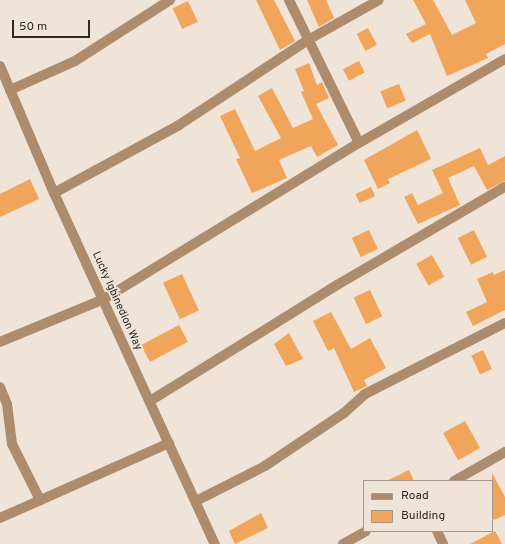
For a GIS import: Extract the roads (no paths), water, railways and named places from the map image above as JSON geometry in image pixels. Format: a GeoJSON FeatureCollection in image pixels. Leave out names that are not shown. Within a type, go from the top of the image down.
{"type":"FeatureCollection","features":[{"type":"Feature","properties":{"kind":"street"},"geometry":{"type":"LineString","coordinates":[[10,90],[69,65],[170,0]]}},
{"type":"Feature","properties":{"kind":"street"},"geometry":{"type":"LineString","coordinates":[[290,0],[359,143]]}},
{"type":"Feature","properties":{"kind":"street"},"geometry":{"type":"LineString","coordinates":[[54,193],[179,126],[308,40],[379,0]]}},
{"type":"Feature","properties":{"kind":"street"},"geometry":{"type":"LineString","coordinates":[[0,342],[104,299],[359,143],[505,59]]}},
{"type":"Feature","properties":{"kind":"street","name":"Lucky Igbinedion Way"},"geometry":{"type":"LineString","coordinates":[[0,66],[54,193],[196,501],[212,543]]}},
{"type":"Feature","properties":{"kind":"street"},"geometry":{"type":"LineString","coordinates":[[150,401],[337,285],[505,187]]}},
{"type":"Feature","properties":{"kind":"street"},"geometry":{"type":"LineString","coordinates":[[196,501],[265,466],[344,413],[366,394],[505,323]]}},
{"type":"Feature","properties":{"kind":"street"},"geometry":{"type":"LineString","coordinates":[[0,387],[7,404],[12,444],[40,500]]}},
{"type":"Feature","properties":{"kind":"street"},"geometry":{"type":"LineString","coordinates":[[0,518],[169,443]]}},
{"type":"Feature","properties":{"kind":"street"},"geometry":{"type":"LineString","coordinates":[[456,480],[505,452]]}},
{"type":"Feature","properties":{"kind":"street"},"geometry":{"type":"LineString","coordinates":[[343,544],[364,532]]}},
{"type":"Feature","properties":{"kind":"street"},"geometry":{"type":"LineString","coordinates":[[437,532],[443,544]]}}]}
